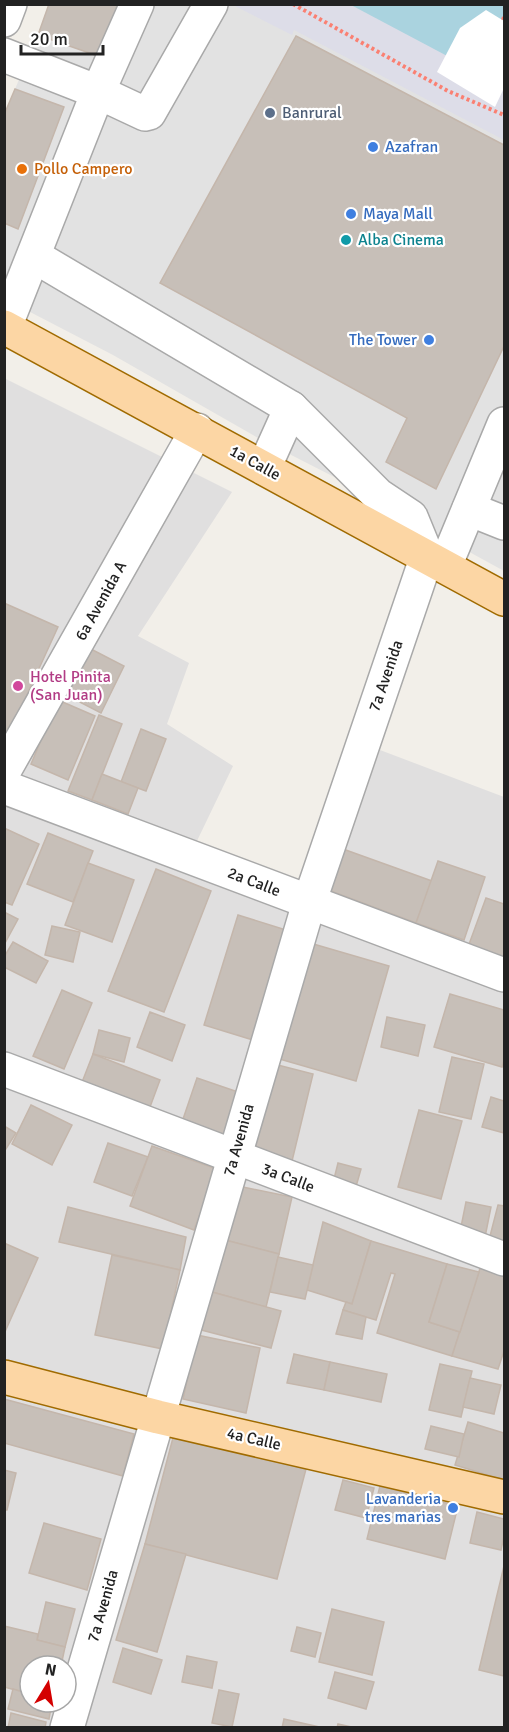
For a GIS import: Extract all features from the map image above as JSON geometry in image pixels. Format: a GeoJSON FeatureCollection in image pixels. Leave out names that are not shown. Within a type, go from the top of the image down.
{"type":"FeatureCollection","features":[{"type":"Feature","properties":{"kind":"main road","name":"1a Calle"},"geometry":{"type":"LineString","coordinates":[[5,327],[504,599]]}},
{"type":"Feature","properties":{"kind":"main road","name":"4a Calle"},"geometry":{"type":"LineString","coordinates":[[4,1377],[158,1417],[504,1497]]}},
{"type":"Feature","properties":{"kind":"street"},"geometry":{"type":"LineString","coordinates":[[4,20],[10,4]]}},
{"type":"Feature","properties":{"kind":"street"},"geometry":{"type":"LineString","coordinates":[[5,327],[98,92],[137,4]]}},
{"type":"Feature","properties":{"kind":"street"},"geometry":{"type":"LineString","coordinates":[[4,55],[98,92],[141,114],[149,113],[212,4]]}},
{"type":"Feature","properties":{"kind":"street"},"geometry":{"type":"LineString","coordinates":[[34,256],[291,408],[370,487],[389,504],[411,517],[436,561]]}},
{"type":"Feature","properties":{"kind":"street"},"geometry":{"type":"LineString","coordinates":[[264,468],[291,408]]}},
{"type":"Feature","properties":{"kind":"street","name":"7a Avenida"},"geometry":{"type":"LineString","coordinates":[[67,1728],[309,903],[436,561],[469,508],[504,424]]}},
{"type":"Feature","properties":{"kind":"street","name":"6a Avenida A"},"geometry":{"type":"LineString","coordinates":[[4,771],[197,430]]}},
{"type":"Feature","properties":{"kind":"street"},"geometry":{"type":"LineString","coordinates":[[469,508],[504,523]]}},
{"type":"Feature","properties":{"kind":"street","name":"2a Calle"},"geometry":{"type":"LineString","coordinates":[[4,787],[504,975]]}},
{"type":"Feature","properties":{"kind":"street","name":"3a Calle"},"geometry":{"type":"LineString","coordinates":[[4,1069],[504,1259]]}},
{"type":"Feature","properties":{"kind":"path"},"geometry":{"type":"LineString","coordinates":[[293,4],[448,91],[504,115]]}},
{"type":"Feature","properties":{"kind":"shaded area"},"geometry":{"type":"Polygon","coordinates":[[[125,5],[353,5],[504,86],[504,145],[296,36],[160,283],[407,418],[386,462],[436,489],[504,346],[504,571],[433,532],[434,528],[258,438],[113,355],[5,299],[4,223],[18,228],[63,107],[15,89],[38,35],[98,56],[125,5]]]}},
{"type":"Feature","properties":{"kind":"shaded area"},"geometry":{"type":"Polygon","coordinates":[[[233,5],[351,5],[504,83],[504,140],[294,30],[292,35],[233,5]]]}},
{"type":"Feature","properties":{"kind":"shaded area"},"geometry":{"type":"Polygon","coordinates":[[[4,378],[232,492],[138,636],[189,663],[167,724],[233,766],[195,845],[323,893],[380,750],[504,797],[504,1727],[5,1727],[4,378]]]}},
{"type":"Feature","properties":{"kind":"water"},"geometry":{"type":"Polygon","coordinates":[[[351,5],[504,5],[504,22],[451,58],[351,5]]]}},
{"type":"Feature","properties":{"kind":"pier"},"geometry":{"type":"Polygon","coordinates":[[[486,10],[504,21],[504,88],[495,107],[437,72],[460,28],[486,10]]]}},
{"type":"Feature","properties":{"kind":"building"},"geometry":{"type":"Polygon","coordinates":[[[49,4],[125,4],[98,56],[38,35],[49,4]]]}},
{"type":"Feature","properties":{"kind":"building","name":"Maya Mall"},"geometry":{"type":"Polygon","coordinates":[[[296,36],[504,145],[504,346],[436,489],[386,462],[407,418],[160,283],[296,36]]]}},
{"type":"Feature","properties":{"kind":"building","name":"Pollo Campero"},"geometry":{"type":"Polygon","coordinates":[[[15,89],[64,107],[18,229],[4,223],[4,115],[15,89]]]}},
{"type":"Feature","properties":{"kind":"building","name":"Hotel Pinita (San Juan)"},"geometry":{"type":"Polygon","coordinates":[[[4,603],[58,627],[4,745],[4,603]]]}},
{"type":"Feature","properties":{"kind":"building"},"geometry":{"type":"Polygon","coordinates":[[[87,647],[124,666],[101,713],[66,695],[87,647]]]}},
{"type":"Feature","properties":{"kind":"building"},"geometry":{"type":"Polygon","coordinates":[[[58,700],[95,716],[68,780],[31,764],[58,700]]]}},
{"type":"Feature","properties":{"kind":"building"},"geometry":{"type":"Polygon","coordinates":[[[99,715],[122,724],[92,800],[68,791],[99,715]]]}},
{"type":"Feature","properties":{"kind":"building"},"geometry":{"type":"Polygon","coordinates":[[[141,729],[166,739],[146,791],[121,782],[141,729]]]}},
{"type":"Feature","properties":{"kind":"building"},"geometry":{"type":"Polygon","coordinates":[[[102,774],[138,788],[128,814],[92,800],[102,774]]]}},
{"type":"Feature","properties":{"kind":"building"},"geometry":{"type":"Polygon","coordinates":[[[4,828],[39,844],[12,905],[4,902],[4,828]]]}},
{"type":"Feature","properties":{"kind":"building"},"geometry":{"type":"Polygon","coordinates":[[[48,833],[93,851],[73,902],[27,884],[48,833]]]}},
{"type":"Feature","properties":{"kind":"building"},"geometry":{"type":"Polygon","coordinates":[[[343,849],[432,881],[416,923],[328,890],[343,849]]]}},
{"type":"Feature","properties":{"kind":"building"},"geometry":{"type":"Polygon","coordinates":[[[438,861],[485,877],[464,940],[416,923],[438,861]]]}},
{"type":"Feature","properties":{"kind":"building"},"geometry":{"type":"Polygon","coordinates":[[[88,863],[134,880],[112,942],[65,925],[88,863]]]}},
{"type":"Feature","properties":{"kind":"building"},"geometry":{"type":"Polygon","coordinates":[[[156,869],[211,891],[164,1012],[108,991],[156,869]]]}},
{"type":"Feature","properties":{"kind":"building"},"geometry":{"type":"Polygon","coordinates":[[[486,898],[504,904],[504,961],[468,947],[486,898]]]}},
{"type":"Feature","properties":{"kind":"building"},"geometry":{"type":"Polygon","coordinates":[[[4,912],[18,919],[4,945],[4,912]]]}},
{"type":"Feature","properties":{"kind":"building"},"geometry":{"type":"Polygon","coordinates":[[[238,915],[286,930],[253,1040],[204,1025],[238,915]]]}},
{"type":"Feature","properties":{"kind":"building"},"geometry":{"type":"Polygon","coordinates":[[[52,926],[80,932],[73,962],[45,955],[52,926]]]}},
{"type":"Feature","properties":{"kind":"building"},"geometry":{"type":"Polygon","coordinates":[[[13,942],[48,961],[36,983],[4,967],[4,957],[13,942]]]}},
{"type":"Feature","properties":{"kind":"building"},"geometry":{"type":"Polygon","coordinates":[[[310,943],[389,966],[356,1081],[276,1058],[310,943]]]}},
{"type":"Feature","properties":{"kind":"building"},"geometry":{"type":"Polygon","coordinates":[[[62,990],[92,1003],[64,1069],[33,1056],[62,990]]]}},
{"type":"Feature","properties":{"kind":"building"},"geometry":{"type":"Polygon","coordinates":[[[450,994],[504,1010],[502,1067],[434,1047],[450,994]]]}},
{"type":"Feature","properties":{"kind":"building"},"geometry":{"type":"Polygon","coordinates":[[[150,1012],[185,1025],[172,1061],[137,1047],[150,1012]]]}},
{"type":"Feature","properties":{"kind":"building"},"geometry":{"type":"Polygon","coordinates":[[[387,1017],[425,1025],[418,1056],[381,1047],[387,1017]]]}},
{"type":"Feature","properties":{"kind":"building"},"geometry":{"type":"Polygon","coordinates":[[[99,1030],[130,1038],[124,1062],[93,1054],[99,1030]]]}},
{"type":"Feature","properties":{"kind":"building"},"geometry":{"type":"Polygon","coordinates":[[[93,1054],[160,1080],[147,1115],[79,1090],[93,1054]]]}},
{"type":"Feature","properties":{"kind":"building"},"geometry":{"type":"Polygon","coordinates":[[[452,1057],[484,1064],[471,1119],[439,1112],[452,1057]]]}},
{"type":"Feature","properties":{"kind":"building"},"geometry":{"type":"Polygon","coordinates":[[[270,1063],[313,1074],[292,1161],[248,1151],[270,1063]]]}},
{"type":"Feature","properties":{"kind":"building"},"geometry":{"type":"Polygon","coordinates":[[[197,1078],[238,1092],[222,1141],[180,1128],[197,1078]]]}},
{"type":"Feature","properties":{"kind":"building"},"geometry":{"type":"Polygon","coordinates":[[[491,1097],[504,1101],[504,1133],[482,1127],[491,1097]]]}},
{"type":"Feature","properties":{"kind":"building"},"geometry":{"type":"Polygon","coordinates":[[[31,1105],[72,1125],[52,1165],[12,1144],[31,1105]]]}},
{"type":"Feature","properties":{"kind":"building"},"geometry":{"type":"Polygon","coordinates":[[[419,1110],[462,1121],[441,1199],[398,1187],[419,1110]]]}},
{"type":"Feature","properties":{"kind":"building"},"geometry":{"type":"Polygon","coordinates":[[[4,1126],[16,1133],[4,1152],[4,1126]]]}},
{"type":"Feature","properties":{"kind":"building"},"geometry":{"type":"Polygon","coordinates":[[[108,1143],[148,1157],[132,1196],[94,1182],[108,1143]]]}},
{"type":"Feature","properties":{"kind":"building"},"geometry":{"type":"Polygon","coordinates":[[[152,1146],[217,1169],[194,1230],[130,1206],[152,1146]]]}},
{"type":"Feature","properties":{"kind":"building"},"geometry":{"type":"Polygon","coordinates":[[[338,1163],[361,1169],[355,1190],[333,1183],[338,1163]]]}},
{"type":"Feature","properties":{"kind":"building"},"geometry":{"type":"Polygon","coordinates":[[[238,1186],[292,1197],[279,1254],[225,1240],[238,1186]]]}},
{"type":"Feature","properties":{"kind":"building"},"geometry":{"type":"Polygon","coordinates":[[[466,1202],[491,1207],[485,1237],[460,1232],[466,1202]]]}},
{"type":"Feature","properties":{"kind":"building"},"geometry":{"type":"Polygon","coordinates":[[[498,1205],[504,1206],[504,1244],[489,1240],[498,1205]]]}},
{"type":"Feature","properties":{"kind":"building"},"geometry":{"type":"Polygon","coordinates":[[[68,1207],[186,1237],[180,1270],[59,1242],[68,1207]]]}},
{"type":"Feature","properties":{"kind":"building"},"geometry":{"type":"Polygon","coordinates":[[[323,1222],[371,1241],[352,1304],[307,1290],[323,1222]]]}},
{"type":"Feature","properties":{"kind":"building"},"geometry":{"type":"Polygon","coordinates":[[[225,1240],[279,1254],[266,1307],[212,1292],[225,1240]]]}},
{"type":"Feature","properties":{"kind":"building"},"geometry":{"type":"Polygon","coordinates":[[[371,1241],[447,1264],[429,1322],[460,1332],[452,1356],[377,1333],[395,1274],[391,1273],[376,1320],[343,1310],[346,1302],[352,1304],[371,1241]]]}},
{"type":"Feature","properties":{"kind":"building"},"geometry":{"type":"Polygon","coordinates":[[[4,1243],[38,1258],[4,1334],[4,1243]]]}},
{"type":"Feature","properties":{"kind":"building"},"geometry":{"type":"Polygon","coordinates":[[[112,1255],[180,1270],[163,1349],[95,1335],[112,1255]]]}},
{"type":"Feature","properties":{"kind":"building"},"geometry":{"type":"Polygon","coordinates":[[[278,1257],[313,1265],[305,1299],[270,1292],[278,1257]]]}},
{"type":"Feature","properties":{"kind":"building"},"geometry":{"type":"Polygon","coordinates":[[[482,1262],[504,1270],[504,1351],[498,1369],[452,1356],[482,1262]]]}},
{"type":"Feature","properties":{"kind":"building"},"geometry":{"type":"Polygon","coordinates":[[[447,1264],[479,1272],[460,1332],[429,1322],[447,1264]]]}},
{"type":"Feature","properties":{"kind":"building"},"geometry":{"type":"Polygon","coordinates":[[[212,1292],[281,1311],[271,1348],[201,1330],[212,1292]]]}},
{"type":"Feature","properties":{"kind":"building"},"geometry":{"type":"Polygon","coordinates":[[[343,1310],[366,1317],[362,1339],[336,1334],[343,1310]]]}},
{"type":"Feature","properties":{"kind":"building"},"geometry":{"type":"Polygon","coordinates":[[[197,1335],[260,1348],[246,1413],[183,1399],[197,1335]]]}},
{"type":"Feature","properties":{"kind":"building"},"geometry":{"type":"Polygon","coordinates":[[[294,1354],[330,1362],[324,1390],[287,1383],[294,1354]]]}},
{"type":"Feature","properties":{"kind":"building"},"geometry":{"type":"Polygon","coordinates":[[[330,1362],[387,1374],[381,1402],[324,1390],[330,1362]]]}},
{"type":"Feature","properties":{"kind":"building"},"geometry":{"type":"Polygon","coordinates":[[[440,1364],[472,1371],[461,1417],[429,1410],[440,1364]]]}},
{"type":"Feature","properties":{"kind":"building"},"geometry":{"type":"Polygon","coordinates":[[[470,1378],[501,1385],[494,1414],[463,1407],[470,1378]]]}},
{"type":"Feature","properties":{"kind":"building"},"geometry":{"type":"Polygon","coordinates":[[[4,1399],[134,1434],[123,1476],[4,1443],[4,1399]]]}},
{"type":"Feature","properties":{"kind":"building"},"geometry":{"type":"Polygon","coordinates":[[[468,1422],[504,1433],[504,1480],[455,1465],[468,1422]]]}},
{"type":"Feature","properties":{"kind":"building"},"geometry":{"type":"Polygon","coordinates":[[[431,1426],[464,1434],[459,1457],[425,1449],[431,1426]]]}},
{"type":"Feature","properties":{"kind":"building"},"geometry":{"type":"Polygon","coordinates":[[[174,1434],[306,1469],[277,1579],[145,1544],[174,1434]]]}},
{"type":"Feature","properties":{"kind":"building"},"geometry":{"type":"Polygon","coordinates":[[[4,1470],[16,1473],[7,1510],[4,1510],[4,1470]]]}},
{"type":"Feature","properties":{"kind":"building"},"geometry":{"type":"Polygon","coordinates":[[[343,1480],[374,1488],[366,1518],[335,1510],[343,1480]]]}},
{"type":"Feature","properties":{"kind":"building"},"geometry":{"type":"Polygon","coordinates":[[[380,1486],[458,1506],[445,1559],[367,1539],[380,1486]]]}},
{"type":"Feature","properties":{"kind":"building"},"geometry":{"type":"Polygon","coordinates":[[[477,1512],[504,1519],[501,1550],[470,1543],[477,1512]]]}},
{"type":"Feature","properties":{"kind":"building"},"geometry":{"type":"Polygon","coordinates":[[[44,1523],[101,1539],[87,1590],[29,1573],[44,1523]]]}},
{"type":"Feature","properties":{"kind":"building"},"geometry":{"type":"Polygon","coordinates":[[[145,1544],[186,1554],[157,1652],[116,1640],[145,1544]]]}},
{"type":"Feature","properties":{"kind":"building"},"geometry":{"type":"Polygon","coordinates":[[[504,1566],[504,1676],[479,1670],[504,1566]]]}},
{"type":"Feature","properties":{"kind":"building"},"geometry":{"type":"Polygon","coordinates":[[[46,1602],[75,1609],[65,1647],[37,1640],[46,1602]]]}},
{"type":"Feature","properties":{"kind":"building"},"geometry":{"type":"Polygon","coordinates":[[[332,1609],[384,1622],[372,1675],[319,1662],[332,1609]]]}},
{"type":"Feature","properties":{"kind":"building"},"geometry":{"type":"Polygon","coordinates":[[[4,1626],[38,1634],[37,1640],[65,1647],[64,1654],[18,1654],[18,1691],[4,1687],[4,1626]]]}},
{"type":"Feature","properties":{"kind":"building"},"geometry":{"type":"Polygon","coordinates":[[[297,1627],[321,1633],[315,1657],[291,1651],[297,1627]]]}},
{"type":"Feature","properties":{"kind":"building"},"geometry":{"type":"Polygon","coordinates":[[[123,1648],[162,1660],[151,1694],[113,1682],[123,1648]]]}},
{"type":"Feature","properties":{"kind":"building"},"geometry":{"type":"Polygon","coordinates":[[[187,1656],[217,1662],[212,1688],[182,1682],[187,1656]]]}},
{"type":"Feature","properties":{"kind":"building"},"geometry":{"type":"Polygon","coordinates":[[[335,1672],[374,1682],[366,1709],[328,1698],[335,1672]]]}},
{"type":"Feature","properties":{"kind":"building"},"geometry":{"type":"Polygon","coordinates":[[[13,1689],[18,1690],[18,1711],[8,1709],[13,1689]]]}},
{"type":"Feature","properties":{"kind":"building"},"geometry":{"type":"Polygon","coordinates":[[[219,1690],[239,1694],[232,1727],[212,1723],[219,1690]]]}},
{"type":"Feature","properties":{"kind":"building"},"geometry":{"type":"Polygon","coordinates":[[[11,1713],[46,1722],[45,1728],[8,1728],[11,1713]]]}},
{"type":"Feature","properties":{"kind":"building"},"geometry":{"type":"Polygon","coordinates":[[[28,1714],[50,1714],[49,1719],[28,1714]]]}},
{"type":"Feature","properties":{"kind":"building"},"geometry":{"type":"Polygon","coordinates":[[[284,1719],[324,1728],[282,1728],[284,1719]]]}},
{"type":"Feature","properties":{"kind":"building"},"geometry":{"type":"Polygon","coordinates":[[[338,1724],[356,1728],[337,1728],[338,1724]]]}},
{"type":"Feature","properties":{"kind":"place","name":"Banrural"},"geometry":{"type":"Point","coordinates":[270,113]}},
{"type":"Feature","properties":{"kind":"place","name":"Azafran"},"geometry":{"type":"Point","coordinates":[373,147]}},
{"type":"Feature","properties":{"kind":"place","name":"Pollo Campero"},"geometry":{"type":"Point","coordinates":[22,169]}},
{"type":"Feature","properties":{"kind":"place","name":"Maya Mall"},"geometry":{"type":"Point","coordinates":[351,214]}},
{"type":"Feature","properties":{"kind":"place","name":"Alba Cinema"},"geometry":{"type":"Point","coordinates":[346,240]}},
{"type":"Feature","properties":{"kind":"place","name":"The Tower"},"geometry":{"type":"Point","coordinates":[429,340]}},
{"type":"Feature","properties":{"kind":"place","name":"Hotel Pinita (San Juan)"},"geometry":{"type":"Point","coordinates":[18,686]}},
{"type":"Feature","properties":{"kind":"place","name":"Lavanderia tres marias"},"geometry":{"type":"Point","coordinates":[453,1508]}}]}
